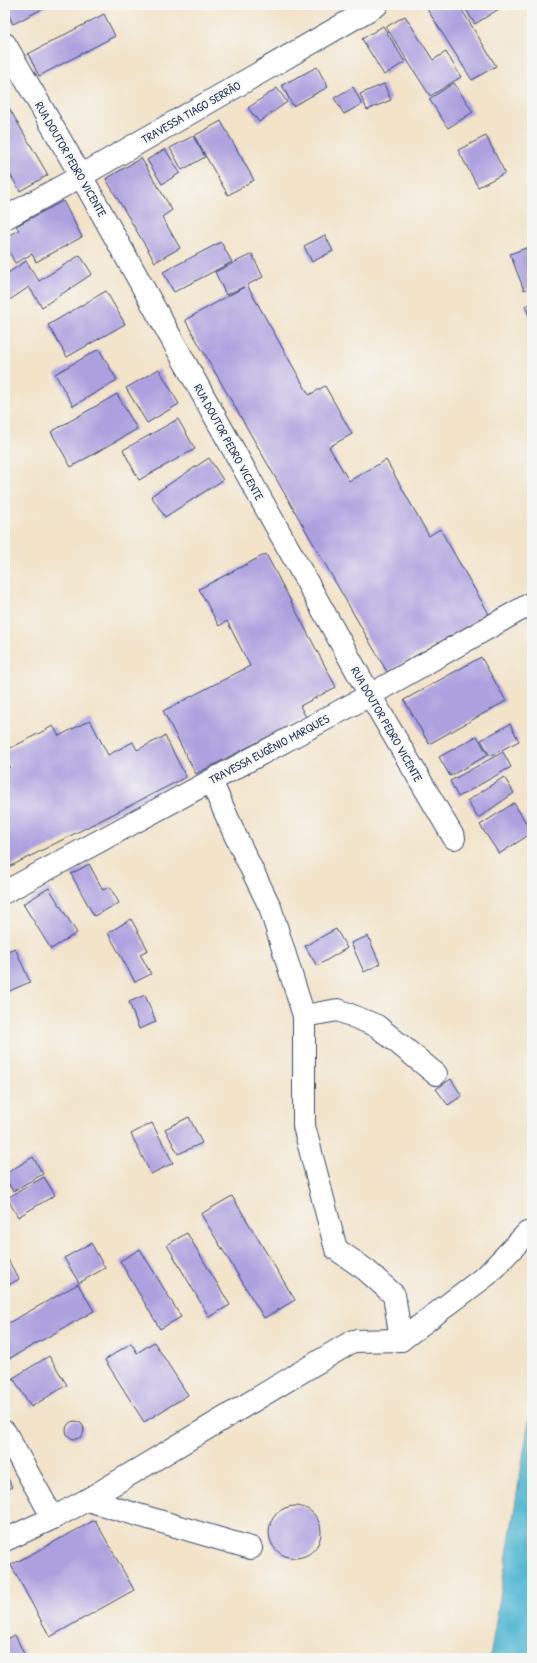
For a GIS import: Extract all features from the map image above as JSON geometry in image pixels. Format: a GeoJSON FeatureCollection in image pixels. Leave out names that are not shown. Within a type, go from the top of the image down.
{"type":"FeatureCollection","features":[{"type":"Feature","properties":{"kind":"street","name":"TRAVESSA TIAGO SERRÃO"},"geometry":{"type":"LineString","coordinates":[[5,218],[81,176],[377,5]]}},
{"type":"Feature","properties":{"kind":"street","name":"RUA DOUTOR PEDRO VICENTE"},"geometry":{"type":"LineString","coordinates":[[5,44],[81,176],[370,695],[454,838]]}},
{"type":"Feature","properties":{"kind":"street","name":"TRAVESSA EUGÊNIO MARQUES"},"geometry":{"type":"LineString","coordinates":[[5,892],[370,695],[532,603]]}},
{"type":"Feature","properties":{"kind":"street"},"geometry":{"type":"LineString","coordinates":[[211,781],[270,907],[304,1016],[304,1126],[336,1250],[366,1270],[394,1295],[401,1340]]}},
{"type":"Feature","properties":{"kind":"street"},"geometry":{"type":"LineString","coordinates":[[304,1016],[338,1010],[377,1026],[436,1074]]}},
{"type":"Feature","properties":{"kind":"street"},"geometry":{"type":"LineString","coordinates":[[5,1540],[53,1518],[87,1500],[353,1341],[401,1340],[487,1275],[527,1233]]}},
{"type":"Feature","properties":{"kind":"street"},"geometry":{"type":"LineString","coordinates":[[5,1432],[53,1518]]}},
{"type":"Feature","properties":{"kind":"street"},"geometry":{"type":"LineString","coordinates":[[87,1500],[250,1548]]}},
{"type":"Feature","properties":{"kind":"water"},"geometry":{"type":"Polygon","coordinates":[[[532,1403],[532,1658],[490,1658],[532,1403]]]}},
{"type":"Feature","properties":{"kind":"building"},"geometry":{"type":"Polygon","coordinates":[[[5,5],[50,5],[13,24],[5,5]]]}},
{"type":"Feature","properties":{"kind":"building"},"geometry":{"type":"Polygon","coordinates":[[[433,5],[459,5],[496,66],[472,80],[427,9],[433,5]]]}},
{"type":"Feature","properties":{"kind":"building"},"geometry":{"type":"Polygon","coordinates":[[[463,5],[501,5],[502,7],[475,24],[463,5]]]}},
{"type":"Feature","properties":{"kind":"building"},"geometry":{"type":"Polygon","coordinates":[[[104,14],[115,36],[39,76],[28,54],[104,14]]]}},
{"type":"Feature","properties":{"kind":"building"},"geometry":{"type":"Polygon","coordinates":[[[405,16],[433,60],[446,52],[461,77],[430,96],[386,27],[405,16]]]}},
{"type":"Feature","properties":{"kind":"building"},"geometry":{"type":"Polygon","coordinates":[[[383,26],[405,62],[384,75],[362,39],[383,26]]]}},
{"type":"Feature","properties":{"kind":"building"},"geometry":{"type":"Polygon","coordinates":[[[317,67],[328,87],[293,106],[282,85],[317,67]]]}},
{"type":"Feature","properties":{"kind":"building"},"geometry":{"type":"Polygon","coordinates":[[[454,83],[473,112],[448,128],[429,99],[454,83]]]}},
{"type":"Feature","properties":{"kind":"building"},"geometry":{"type":"Polygon","coordinates":[[[384,84],[391,100],[367,110],[360,94],[384,84]]]}},
{"type":"Feature","properties":{"kind":"building"},"geometry":{"type":"Polygon","coordinates":[[[353,87],[362,104],[344,114],[334,98],[353,87]]]}},
{"type":"Feature","properties":{"kind":"building"},"geometry":{"type":"Polygon","coordinates":[[[277,88],[287,102],[259,122],[248,108],[277,88]]]}},
{"type":"Feature","properties":{"kind":"building"},"geometry":{"type":"Polygon","coordinates":[[[5,101],[48,175],[20,191],[5,166],[5,101]]]}},
{"type":"Feature","properties":{"kind":"building"},"geometry":{"type":"Polygon","coordinates":[[[221,121],[254,180],[228,195],[194,136],[221,121]]]}},
{"type":"Feature","properties":{"kind":"building"},"geometry":{"type":"Polygon","coordinates":[[[193,136],[205,157],[182,170],[170,148],[193,136]]]}},
{"type":"Feature","properties":{"kind":"building"},"geometry":{"type":"Polygon","coordinates":[[[486,136],[505,173],[478,187],[458,150],[486,136]]]}},
{"type":"Feature","properties":{"kind":"building"},"geometry":{"type":"Polygon","coordinates":[[[165,149],[180,173],[162,184],[147,160],[165,149]]]}},
{"type":"Feature","properties":{"kind":"building"},"geometry":{"type":"Polygon","coordinates":[[[141,158],[172,210],[162,217],[180,248],[155,262],[106,179],[141,158]]]}},
{"type":"Feature","properties":{"kind":"building"},"geometry":{"type":"Polygon","coordinates":[[[63,201],[82,237],[36,262],[32,254],[15,263],[5,244],[5,237],[19,230],[16,226],[63,201]]]}},
{"type":"Feature","properties":{"kind":"building"},"geometry":{"type":"Polygon","coordinates":[[[325,235],[333,251],[312,262],[304,246],[325,235]]]}},
{"type":"Feature","properties":{"kind":"building"},"geometry":{"type":"Polygon","coordinates":[[[221,242],[232,262],[174,292],[163,272],[221,242]]]}},
{"type":"Feature","properties":{"kind":"building"},"geometry":{"type":"Polygon","coordinates":[[[532,246],[532,287],[524,290],[510,254],[532,246]]]}},
{"type":"Feature","properties":{"kind":"building"},"geometry":{"type":"Polygon","coordinates":[[[252,254],[263,277],[247,285],[309,395],[325,386],[352,434],[329,447],[349,481],[386,460],[429,536],[440,529],[489,614],[387,672],[185,320],[244,287],[226,295],[215,272],[252,254]]]}},
{"type":"Feature","properties":{"kind":"building"},"geometry":{"type":"Polygon","coordinates":[[[80,255],[92,274],[42,307],[29,287],[5,303],[5,275],[26,261],[39,281],[80,255]]]}},
{"type":"Feature","properties":{"kind":"building"},"geometry":{"type":"Polygon","coordinates":[[[106,291],[125,324],[67,357],[48,325],[106,291]]]}},
{"type":"Feature","properties":{"kind":"building"},"geometry":{"type":"Polygon","coordinates":[[[532,303],[532,322],[525,306],[532,303]]]}},
{"type":"Feature","properties":{"kind":"building"},"geometry":{"type":"Polygon","coordinates":[[[99,349],[117,380],[73,406],[55,374],[99,349]]]}},
{"type":"Feature","properties":{"kind":"building"},"geometry":{"type":"Polygon","coordinates":[[[159,369],[179,404],[147,423],[126,388],[159,369]]]}},
{"type":"Feature","properties":{"kind":"building"},"geometry":{"type":"Polygon","coordinates":[[[117,394],[137,429],[71,467],[51,432],[117,394]]]}},
{"type":"Feature","properties":{"kind":"building"},"geometry":{"type":"Polygon","coordinates":[[[178,419],[195,449],[139,480],[123,450],[178,419]]]}},
{"type":"Feature","properties":{"kind":"building"},"geometry":{"type":"Polygon","coordinates":[[[209,458],[223,480],[165,517],[151,496],[209,458]]]}},
{"type":"Feature","properties":{"kind":"building"},"geometry":{"type":"Polygon","coordinates":[[[266,554],[336,687],[300,706],[306,717],[196,774],[163,711],[250,666],[227,621],[219,626],[199,589],[266,554]]]}},
{"type":"Feature","properties":{"kind":"building"},"geometry":{"type":"Polygon","coordinates":[[[481,657],[506,701],[429,744],[404,700],[481,657]]]}},
{"type":"Feature","properties":{"kind":"building"},"geometry":{"type":"Polygon","coordinates":[[[90,720],[108,755],[133,742],[137,750],[165,736],[186,777],[5,869],[5,769],[10,767],[5,757],[5,751],[53,726],[59,736],[90,720]]]}},
{"type":"Feature","properties":{"kind":"building"},"geometry":{"type":"Polygon","coordinates":[[[510,724],[519,741],[490,756],[481,740],[510,724]]]}},
{"type":"Feature","properties":{"kind":"building"},"geometry":{"type":"Polygon","coordinates":[[[477,736],[488,755],[450,776],[439,757],[477,736]]]}},
{"type":"Feature","properties":{"kind":"building"},"geometry":{"type":"Polygon","coordinates":[[[503,752],[511,767],[458,797],[450,781],[503,752]]]}},
{"type":"Feature","properties":{"kind":"building"},"geometry":{"type":"Polygon","coordinates":[[[504,777],[514,793],[478,818],[467,801],[504,777]]]}},
{"type":"Feature","properties":{"kind":"building"},"geometry":{"type":"Polygon","coordinates":[[[514,803],[532,833],[499,854],[480,825],[514,803]]]}},
{"type":"Feature","properties":{"kind":"building"},"geometry":{"type":"Polygon","coordinates":[[[89,864],[103,890],[110,887],[119,903],[94,916],[71,874],[89,864]]]}},
{"type":"Feature","properties":{"kind":"building"},"geometry":{"type":"Polygon","coordinates":[[[49,888],[77,933],[51,949],[23,904],[49,888]]]}},
{"type":"Feature","properties":{"kind":"building"},"geometry":{"type":"Polygon","coordinates":[[[131,919],[148,950],[140,954],[151,974],[135,982],[108,933],[131,919]]]}},
{"type":"Feature","properties":{"kind":"building"},"geometry":{"type":"Polygon","coordinates":[[[336,929],[347,948],[317,966],[305,946],[336,929]]]}},
{"type":"Feature","properties":{"kind":"building"},"geometry":{"type":"Polygon","coordinates":[[[368,936],[380,964],[364,972],[351,943],[368,936]]]}},
{"type":"Feature","properties":{"kind":"building"},"geometry":{"type":"Polygon","coordinates":[[[15,948],[30,982],[5,993],[5,952],[15,948]]]}},
{"type":"Feature","properties":{"kind":"building"},"geometry":{"type":"Polygon","coordinates":[[[145,995],[156,1022],[139,1029],[129,1002],[145,995]]]}},
{"type":"Feature","properties":{"kind":"building"},"geometry":{"type":"Polygon","coordinates":[[[451,1079],[462,1096],[448,1105],[436,1089],[451,1079]]]}},
{"type":"Feature","properties":{"kind":"building"},"geometry":{"type":"Polygon","coordinates":[[[189,1117],[202,1143],[178,1154],[165,1129],[189,1117]]]}},
{"type":"Feature","properties":{"kind":"building"},"geometry":{"type":"Polygon","coordinates":[[[152,1123],[173,1163],[151,1174],[131,1134],[152,1123]]]}},
{"type":"Feature","properties":{"kind":"building"},"geometry":{"type":"Polygon","coordinates":[[[33,1157],[43,1174],[13,1191],[5,1178],[5,1174],[33,1157]]]}},
{"type":"Feature","properties":{"kind":"building"},"geometry":{"type":"Polygon","coordinates":[[[44,1177],[55,1195],[18,1217],[7,1198],[44,1177]]]}},
{"type":"Feature","properties":{"kind":"building"},"geometry":{"type":"Polygon","coordinates":[[[232,1196],[295,1300],[264,1318],[201,1214],[232,1196]]]}},
{"type":"Feature","properties":{"kind":"building"},"geometry":{"type":"Polygon","coordinates":[[[187,1233],[230,1305],[209,1317],[167,1245],[187,1233]]]}},
{"type":"Feature","properties":{"kind":"building"},"geometry":{"type":"Polygon","coordinates":[[[91,1243],[105,1268],[79,1283],[64,1258],[91,1243]]]}},
{"type":"Feature","properties":{"kind":"building"},"geometry":{"type":"Polygon","coordinates":[[[140,1249],[181,1317],[160,1329],[120,1261],[140,1249]]]}},
{"type":"Feature","properties":{"kind":"building"},"geometry":{"type":"Polygon","coordinates":[[[5,1255],[19,1279],[5,1287],[5,1255]]]}},
{"type":"Feature","properties":{"kind":"building"},"geometry":{"type":"Polygon","coordinates":[[[78,1284],[94,1311],[5,1361],[5,1325],[78,1284]]]}},
{"type":"Feature","properties":{"kind":"building"},"geometry":{"type":"Polygon","coordinates":[[[154,1342],[188,1395],[144,1422],[105,1360],[131,1343],[137,1353],[154,1342]]]}},
{"type":"Feature","properties":{"kind":"building"},"geometry":{"type":"Polygon","coordinates":[[[49,1356],[67,1385],[31,1407],[13,1378],[49,1356]]]}},
{"type":"Feature","properties":{"kind":"building"},"geometry":{"type":"Polygon","coordinates":[[[75,1421],[81,1424],[84,1430],[81,1436],[75,1439],[69,1436],[66,1430],[69,1424],[75,1421]]]}},
{"type":"Feature","properties":{"kind":"building"},"geometry":{"type":"Polygon","coordinates":[[[5,1472],[12,1487],[5,1491],[5,1472]]]}},
{"type":"Feature","properties":{"kind":"building"},"geometry":{"type":"Polygon","coordinates":[[[295,1506],[305,1508],[313,1514],[319,1522],[321,1532],[319,1542],[313,1550],[305,1556],[295,1558],[285,1556],[277,1550],[271,1542],[269,1532],[271,1522],[277,1514],[285,1508],[295,1506]]]}},
{"type":"Feature","properties":{"kind":"building"},"geometry":{"type":"Polygon","coordinates":[[[95,1520],[134,1590],[50,1637],[11,1565],[95,1520]]]}},
{"type":"Feature","properties":{"kind":"building"},"geometry":{"type":"Polygon","coordinates":[[[15,1635],[26,1658],[5,1658],[5,1640],[15,1635]]]}}]}
